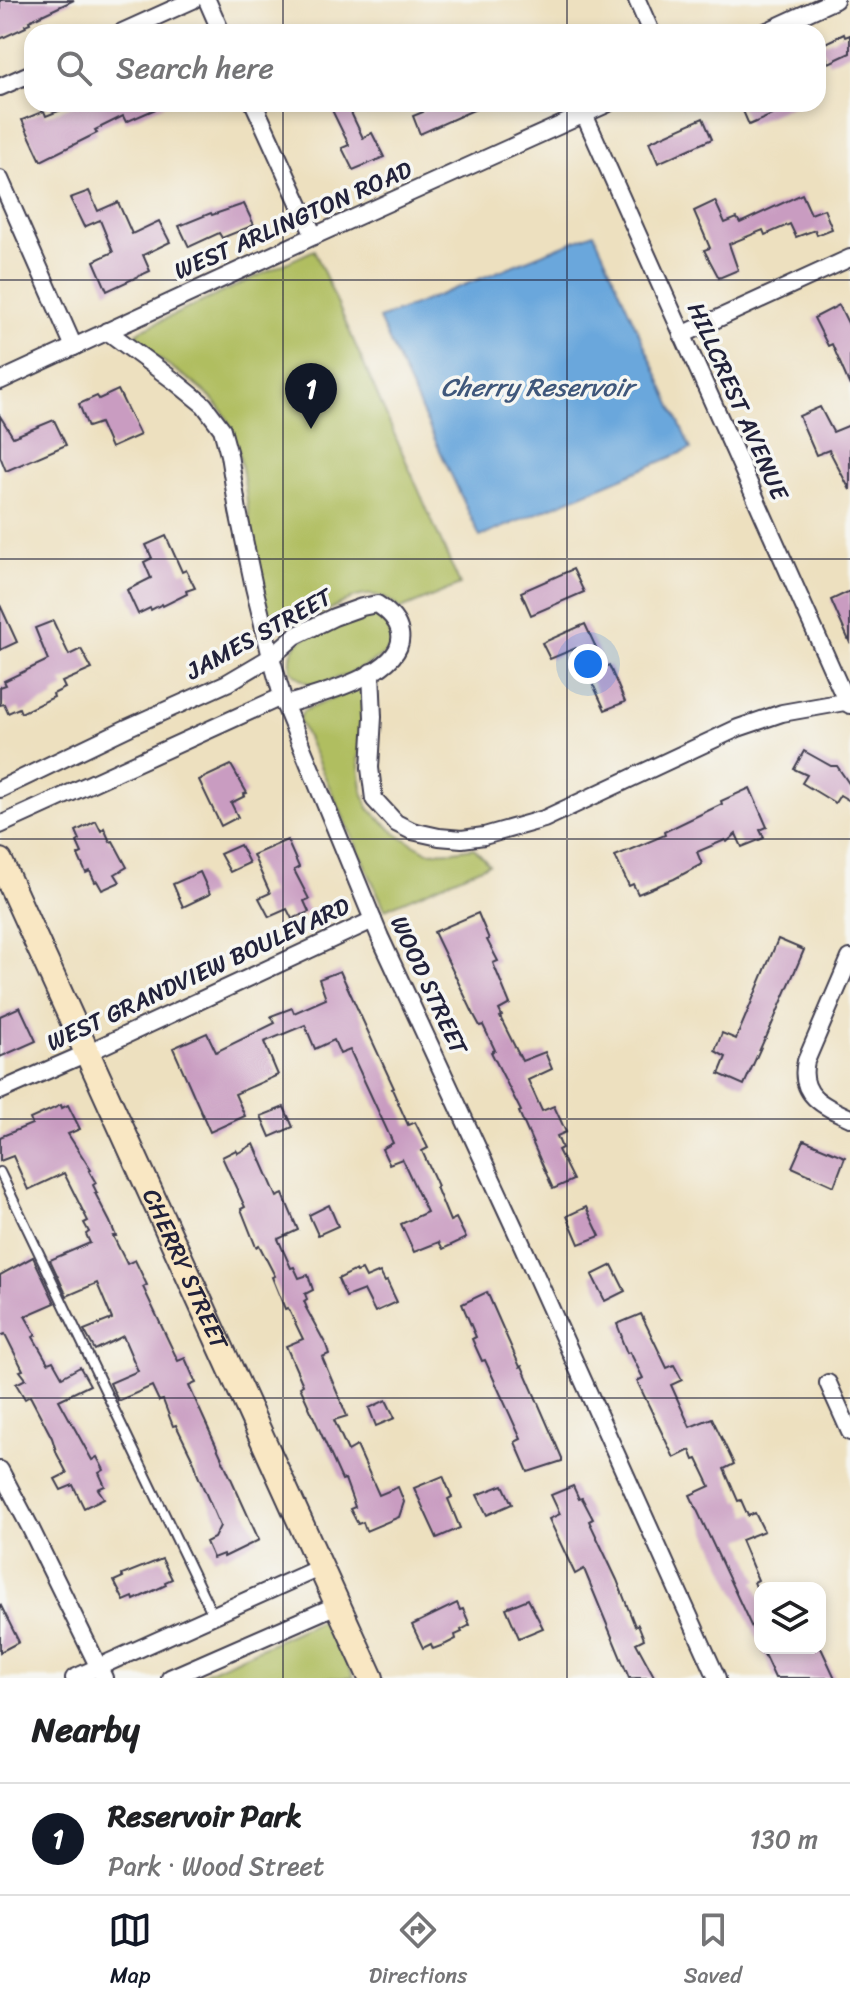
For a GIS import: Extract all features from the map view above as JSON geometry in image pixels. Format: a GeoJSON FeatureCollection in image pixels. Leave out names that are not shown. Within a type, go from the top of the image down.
{"type":"FeatureCollection","features":[{"type":"Feature","properties":{"kind":"street"},"geometry":{"type":"LineString","coordinates":[[140,24],[193,0]]}},
{"type":"Feature","properties":{"kind":"street"},"geometry":{"type":"LineString","coordinates":[[207,0],[218,24]]}},
{"type":"Feature","properties":{"kind":"street"},"geometry":{"type":"LineString","coordinates":[[637,0],[648,24]]}},
{"type":"Feature","properties":{"kind":"street"},"geometry":{"type":"LineString","coordinates":[[782,24],[835,0]]}},
{"type":"Feature","properties":{"kind":"street"},"geometry":{"type":"LineString","coordinates":[[0,87],[24,76]]}},
{"type":"Feature","properties":{"kind":"street"},"geometry":{"type":"LineString","coordinates":[[258,112],[314,236]]}},
{"type":"Feature","properties":{"kind":"street","name":"WEST ARLINGTON ROAD"},"geometry":{"type":"LineString","coordinates":[[0,381],[589,112]]}},
{"type":"Feature","properties":{"kind":"street","name":"HILLCREST AVENUE"},"geometry":{"type":"LineString","coordinates":[[584,114],[849,703]]}},
{"type":"Feature","properties":{"kind":"street"},"geometry":{"type":"LineString","coordinates":[[0,179],[74,347]]}},
{"type":"Feature","properties":{"kind":"street"},"geometry":{"type":"LineString","coordinates":[[682,335],[850,258]]}},
{"type":"Feature","properties":{"kind":"street","name":"WOOD STREET"},"geometry":{"type":"LineString","coordinates":[[107,331],[204,405],[222,429],[283,701],[373,920],[717,1678]]}},
{"type":"Feature","properties":{"kind":"street","name":"JAMES STREET"},"geometry":{"type":"LineString","coordinates":[[0,789],[227,683],[271,657],[295,636],[334,617],[377,604],[388,611],[398,626],[401,636],[396,652],[371,672],[332,690],[283,701],[0,825]]}},
{"type":"Feature","properties":{"kind":"street"},"geometry":{"type":"LineString","coordinates":[[371,672],[373,717],[370,768],[374,799],[396,823],[412,831],[462,839],[544,819],[738,728],[782,713],[849,703]]}},
{"type":"Feature","properties":{"kind":"street","name":"CHERRY STREET"},"geometry":{"type":"LineString","coordinates":[[0,861],[371,1678]]}},
{"type":"Feature","properties":{"kind":"street","name":"WEST GRANDVIEW BOULEVARD"},"geometry":{"type":"LineString","coordinates":[[0,1091],[373,920]]}},
{"type":"Feature","properties":{"kind":"street"},"geometry":{"type":"LineString","coordinates":[[850,958],[803,1072],[805,1085],[816,1100],[850,1118]]}},
{"type":"Feature","properties":{"kind":"street"},"geometry":{"type":"LineString","coordinates":[[850,1393],[828,1383],[850,1432]]}},
{"type":"Feature","properties":{"kind":"street"},"geometry":{"type":"LineString","coordinates":[[0,1470],[101,1673]]}},
{"type":"Feature","properties":{"kind":"street"},"geometry":{"type":"LineString","coordinates":[[74,1678],[101,1673],[214,1615],[319,1568]]}},
{"type":"Feature","properties":{"kind":"street"},"geometry":{"type":"LineString","coordinates":[[170,1678],[337,1605]]}},
{"type":"Feature","properties":{"kind":"lane"},"geometry":{"type":"LineString","coordinates":[[0,1172],[214,1615]]}},
{"type":"Feature","properties":{"kind":"green space"},"geometry":{"type":"Polygon","coordinates":[[[314,250],[460,585],[401,609],[381,597],[360,596],[308,621],[283,625],[271,620],[261,587],[241,463],[225,415],[208,395],[140,345],[137,332],[314,250]]]}},
{"type":"Feature","properties":{"kind":"green space"},"geometry":{"type":"Polygon","coordinates":[[[366,612],[378,614],[392,627],[393,639],[386,652],[355,671],[320,683],[306,682],[291,670],[293,651],[302,640],[366,612]]]}},
{"type":"Feature","properties":{"kind":"green space"},"geometry":{"type":"Polygon","coordinates":[[[355,689],[362,693],[365,704],[358,758],[368,808],[398,835],[428,852],[474,848],[489,864],[385,909],[299,720],[303,711],[355,689]]]}},
{"type":"Feature","properties":{"kind":"green space"},"geometry":{"type":"Polygon","coordinates":[[[327,1619],[354,1678],[194,1678],[322,1620],[327,1619]]]}},
{"type":"Feature","properties":{"kind":"water","name":"Cherry Reservoir"},"geometry":{"type":"Polygon","coordinates":[[[594,233],[691,449],[480,537],[379,319],[594,233]]]}},
{"type":"Feature","properties":{"kind":"building"},"geometry":{"type":"Polygon","coordinates":[[[0,0],[74,0],[29,21],[24,28],[0,39],[0,0]]]}},
{"type":"Feature","properties":{"kind":"building"},"geometry":{"type":"Polygon","coordinates":[[[844,34],[845,37],[850,35],[850,53],[829,63],[826,43],[844,34]]]}},
{"type":"Feature","properties":{"kind":"building"},"geometry":{"type":"Polygon","coordinates":[[[42,112],[46,116],[56,112],[149,112],[126,122],[123,116],[41,161],[22,120],[42,112]]]}},
{"type":"Feature","properties":{"kind":"building"},"geometry":{"type":"Polygon","coordinates":[[[333,112],[351,112],[363,138],[372,133],[384,157],[353,170],[342,148],[349,145],[333,112]]]}},
{"type":"Feature","properties":{"kind":"building"},"geometry":{"type":"Polygon","coordinates":[[[423,112],[469,112],[420,134],[413,116],[423,112]]]}},
{"type":"Feature","properties":{"kind":"building"},"geometry":{"type":"Polygon","coordinates":[[[743,112],[779,112],[749,125],[743,112]]]}},
{"type":"Feature","properties":{"kind":"building"},"geometry":{"type":"Polygon","coordinates":[[[703,118],[712,139],[658,163],[649,142],[703,118]]]}},
{"type":"Feature","properties":{"kind":"building"},"geometry":{"type":"Polygon","coordinates":[[[89,191],[98,211],[118,202],[132,234],[159,221],[170,242],[143,255],[150,271],[107,291],[94,261],[113,252],[100,220],[84,227],[70,198],[89,191]]]}},
{"type":"Feature","properties":{"kind":"building"},"geometry":{"type":"Polygon","coordinates":[[[802,194],[811,214],[824,209],[832,229],[817,235],[815,230],[796,237],[790,224],[765,235],[763,230],[729,244],[738,270],[719,278],[704,250],[710,248],[694,211],[715,201],[725,223],[737,218],[740,223],[802,194]]]}},
{"type":"Feature","properties":{"kind":"building"},"geometry":{"type":"Polygon","coordinates":[[[244,204],[254,225],[222,238],[219,233],[189,247],[179,226],[244,204]]]}},
{"type":"Feature","properties":{"kind":"building"},"geometry":{"type":"Polygon","coordinates":[[[839,305],[850,327],[850,386],[832,344],[828,346],[814,318],[839,305]]]}},
{"type":"Feature","properties":{"kind":"building"},"geometry":{"type":"Polygon","coordinates":[[[118,390],[140,435],[111,448],[100,423],[88,427],[79,404],[118,390]]]}},
{"type":"Feature","properties":{"kind":"building"},"geometry":{"type":"Polygon","coordinates":[[[820,407],[833,432],[850,425],[850,490],[829,450],[816,455],[799,416],[820,407]]]}},
{"type":"Feature","properties":{"kind":"building"},"geometry":{"type":"Polygon","coordinates":[[[0,416],[13,437],[54,420],[66,445],[6,471],[0,456],[0,416]]]}},
{"type":"Feature","properties":{"kind":"building"},"geometry":{"type":"Polygon","coordinates":[[[166,536],[182,572],[186,570],[195,588],[163,606],[138,614],[127,590],[151,578],[144,562],[152,558],[146,545],[166,536]]]}},
{"type":"Feature","properties":{"kind":"building"},"geometry":{"type":"Polygon","coordinates":[[[573,569],[584,592],[531,615],[521,592],[573,569]]]}},
{"type":"Feature","properties":{"kind":"building"},"geometry":{"type":"Polygon","coordinates":[[[850,591],[850,643],[831,600],[850,591]]]}},
{"type":"Feature","properties":{"kind":"building"},"geometry":{"type":"Polygon","coordinates":[[[0,605],[17,642],[0,650],[0,605]]]}},
{"type":"Feature","properties":{"kind":"building"},"geometry":{"type":"Polygon","coordinates":[[[53,621],[69,655],[81,649],[92,669],[62,682],[65,688],[53,694],[54,697],[21,713],[19,708],[8,713],[4,704],[0,705],[0,687],[6,685],[4,681],[48,660],[35,628],[53,621]]]}},
{"type":"Feature","properties":{"kind":"building"},"geometry":{"type":"Polygon","coordinates":[[[585,624],[605,667],[609,665],[625,702],[605,710],[576,648],[550,659],[542,643],[585,624]]]}},
{"type":"Feature","properties":{"kind":"building"},"geometry":{"type":"Polygon","coordinates":[[[804,751],[831,766],[837,766],[850,785],[850,801],[840,795],[835,803],[802,783],[807,775],[794,769],[804,751]]]}},
{"type":"Feature","properties":{"kind":"building"},"geometry":{"type":"Polygon","coordinates":[[[231,765],[247,793],[231,803],[238,817],[221,826],[199,780],[231,765]]]}},
{"type":"Feature","properties":{"kind":"building"},"geometry":{"type":"Polygon","coordinates":[[[750,788],[767,827],[760,830],[764,838],[742,847],[736,834],[727,842],[725,840],[697,852],[702,864],[674,879],[638,894],[633,884],[629,886],[615,856],[665,835],[664,832],[750,788]]]}},
{"type":"Feature","properties":{"kind":"building"},"geometry":{"type":"Polygon","coordinates":[[[96,821],[101,831],[104,828],[110,842],[113,841],[127,867],[115,874],[120,882],[102,890],[90,871],[86,873],[78,855],[82,853],[76,831],[96,821]]]}},
{"type":"Feature","properties":{"kind":"building"},"geometry":{"type":"Polygon","coordinates":[[[287,840],[299,867],[294,870],[309,899],[304,901],[309,912],[292,919],[287,909],[269,917],[259,898],[270,893],[253,855],[287,840]]]}},
{"type":"Feature","properties":{"kind":"building"},"geometry":{"type":"Polygon","coordinates":[[[240,845],[249,863],[230,872],[220,854],[240,845]]]}},
{"type":"Feature","properties":{"kind":"building"},"geometry":{"type":"Polygon","coordinates":[[[200,872],[210,894],[183,907],[173,884],[200,872]]]}},
{"type":"Feature","properties":{"kind":"building"},"geometry":{"type":"Polygon","coordinates":[[[478,913],[498,961],[493,963],[510,1004],[499,1010],[500,1017],[522,1061],[545,1052],[552,1069],[528,1080],[542,1111],[554,1106],[566,1132],[557,1136],[562,1148],[558,1150],[573,1180],[553,1189],[521,1111],[491,1052],[495,1050],[483,1025],[480,1026],[474,1015],[434,932],[478,913]]]}},
{"type":"Feature","properties":{"kind":"building"},"geometry":{"type":"Polygon","coordinates":[[[778,939],[804,950],[744,1085],[719,1074],[726,1057],[715,1051],[722,1033],[736,1039],[778,939]]]}},
{"type":"Feature","properties":{"kind":"building"},"geometry":{"type":"Polygon","coordinates":[[[340,971],[408,1125],[415,1122],[428,1148],[422,1151],[450,1221],[456,1218],[466,1238],[443,1249],[439,1242],[414,1252],[401,1224],[427,1212],[402,1159],[389,1164],[382,1149],[393,1143],[350,1050],[340,1054],[334,1040],[315,1049],[305,1025],[264,1042],[278,1075],[235,1094],[245,1116],[210,1132],[173,1048],[207,1033],[216,1052],[275,1023],[271,1016],[292,1008],[294,1013],[326,999],[319,979],[340,971]]]}},
{"type":"Feature","properties":{"kind":"building"},"geometry":{"type":"Polygon","coordinates":[[[20,1007],[36,1041],[0,1057],[0,1016],[20,1007]]]}},
{"type":"Feature","properties":{"kind":"building"},"geometry":{"type":"Polygon","coordinates":[[[61,1105],[62,1108],[68,1105],[80,1129],[68,1134],[91,1170],[96,1183],[93,1185],[95,1193],[116,1236],[113,1236],[127,1264],[135,1260],[147,1285],[143,1287],[178,1361],[185,1358],[196,1383],[189,1386],[259,1540],[224,1557],[223,1554],[213,1558],[206,1542],[214,1538],[220,1526],[194,1462],[176,1425],[173,1426],[163,1400],[159,1401],[152,1386],[118,1401],[110,1383],[138,1371],[123,1336],[95,1350],[84,1330],[112,1319],[97,1283],[67,1296],[50,1260],[90,1243],[84,1223],[88,1221],[64,1173],[28,1190],[13,1156],[0,1161],[0,1137],[32,1124],[30,1119],[61,1105]]]}},
{"type":"Feature","properties":{"kind":"building"},"geometry":{"type":"Polygon","coordinates":[[[284,1107],[293,1127],[270,1137],[261,1116],[284,1107]]]}},
{"type":"Feature","properties":{"kind":"building"},"geometry":{"type":"Polygon","coordinates":[[[804,1140],[845,1157],[834,1186],[792,1167],[804,1140]]]}},
{"type":"Feature","properties":{"kind":"building"},"geometry":{"type":"Polygon","coordinates":[[[254,1144],[277,1197],[283,1194],[298,1230],[278,1239],[291,1268],[294,1267],[299,1278],[308,1275],[313,1290],[305,1294],[307,1299],[304,1301],[326,1345],[329,1354],[322,1357],[347,1416],[334,1420],[348,1451],[357,1446],[379,1495],[398,1487],[404,1502],[399,1517],[366,1531],[363,1522],[358,1524],[350,1509],[355,1507],[345,1479],[342,1480],[300,1387],[303,1385],[286,1346],[303,1339],[288,1308],[285,1309],[272,1277],[275,1276],[259,1245],[256,1247],[241,1209],[245,1207],[222,1157],[254,1144]]]}},
{"type":"Feature","properties":{"kind":"building"},"geometry":{"type":"Polygon","coordinates":[[[329,1205],[338,1226],[318,1235],[309,1215],[329,1205]]]}},
{"type":"Feature","properties":{"kind":"building"},"geometry":{"type":"Polygon","coordinates":[[[586,1207],[600,1236],[579,1244],[567,1216],[586,1207]]]}},
{"type":"Feature","properties":{"kind":"building"},"geometry":{"type":"Polygon","coordinates":[[[33,1257],[55,1303],[25,1316],[36,1335],[33,1337],[48,1363],[53,1361],[62,1377],[80,1367],[90,1385],[59,1400],[92,1460],[97,1457],[104,1470],[99,1473],[105,1486],[98,1489],[104,1498],[84,1508],[73,1485],[61,1490],[55,1479],[67,1473],[30,1396],[25,1399],[16,1384],[26,1379],[20,1371],[23,1370],[5,1334],[0,1336],[0,1275],[33,1257]]]}},
{"type":"Feature","properties":{"kind":"building"},"geometry":{"type":"Polygon","coordinates":[[[612,1265],[625,1291],[605,1301],[592,1275],[612,1265]]]}},
{"type":"Feature","properties":{"kind":"building"},"geometry":{"type":"Polygon","coordinates":[[[362,1270],[366,1278],[380,1272],[397,1302],[375,1312],[364,1290],[346,1297],[338,1279],[362,1270]]]}},
{"type":"Feature","properties":{"kind":"building"},"geometry":{"type":"Polygon","coordinates":[[[487,1292],[562,1461],[528,1472],[515,1442],[521,1439],[485,1360],[482,1361],[472,1339],[476,1337],[462,1304],[487,1292]]]}},
{"type":"Feature","properties":{"kind":"building"},"geometry":{"type":"Polygon","coordinates":[[[641,1314],[667,1368],[674,1365],[682,1380],[671,1385],[690,1427],[712,1418],[734,1464],[724,1469],[738,1501],[741,1500],[748,1516],[755,1513],[764,1531],[741,1540],[758,1580],[754,1582],[754,1632],[690,1495],[710,1486],[690,1450],[674,1458],[637,1381],[643,1378],[630,1352],[627,1353],[617,1324],[641,1314]]]}},
{"type":"Feature","properties":{"kind":"building"},"geometry":{"type":"Polygon","coordinates":[[[386,1400],[395,1418],[376,1426],[369,1408],[386,1400]]]}},
{"type":"Feature","properties":{"kind":"building"},"geometry":{"type":"Polygon","coordinates":[[[443,1476],[460,1528],[437,1538],[414,1488],[443,1476]]]}},
{"type":"Feature","properties":{"kind":"building"},"geometry":{"type":"Polygon","coordinates":[[[503,1485],[512,1504],[487,1515],[477,1495],[503,1485]]]}},
{"type":"Feature","properties":{"kind":"building"},"geometry":{"type":"Polygon","coordinates":[[[573,1486],[593,1519],[589,1521],[635,1626],[638,1624],[644,1639],[636,1643],[655,1678],[629,1678],[584,1569],[575,1574],[549,1519],[560,1514],[551,1495],[573,1486]]]}},
{"type":"Feature","properties":{"kind":"building"},"geometry":{"type":"Polygon","coordinates":[[[162,1559],[172,1579],[134,1600],[133,1597],[124,1601],[114,1581],[162,1559]]]}},
{"type":"Feature","properties":{"kind":"building"},"geometry":{"type":"Polygon","coordinates":[[[528,1599],[543,1628],[519,1638],[506,1608],[528,1599]]]}},
{"type":"Feature","properties":{"kind":"building"},"geometry":{"type":"Polygon","coordinates":[[[457,1603],[470,1625],[446,1644],[433,1649],[431,1644],[423,1648],[412,1625],[457,1603]]]}},
{"type":"Feature","properties":{"kind":"building"},"geometry":{"type":"Polygon","coordinates":[[[0,1604],[19,1642],[0,1652],[0,1604]]]}},
{"type":"Feature","properties":{"kind":"building"},"geometry":{"type":"Polygon","coordinates":[[[764,1654],[824,1654],[835,1678],[775,1678],[764,1654]]]}},
{"type":"Feature","properties":{"kind":"place","name":"Reservoir Park"},"geometry":{"type":"Point","coordinates":[311,429]}}]}
